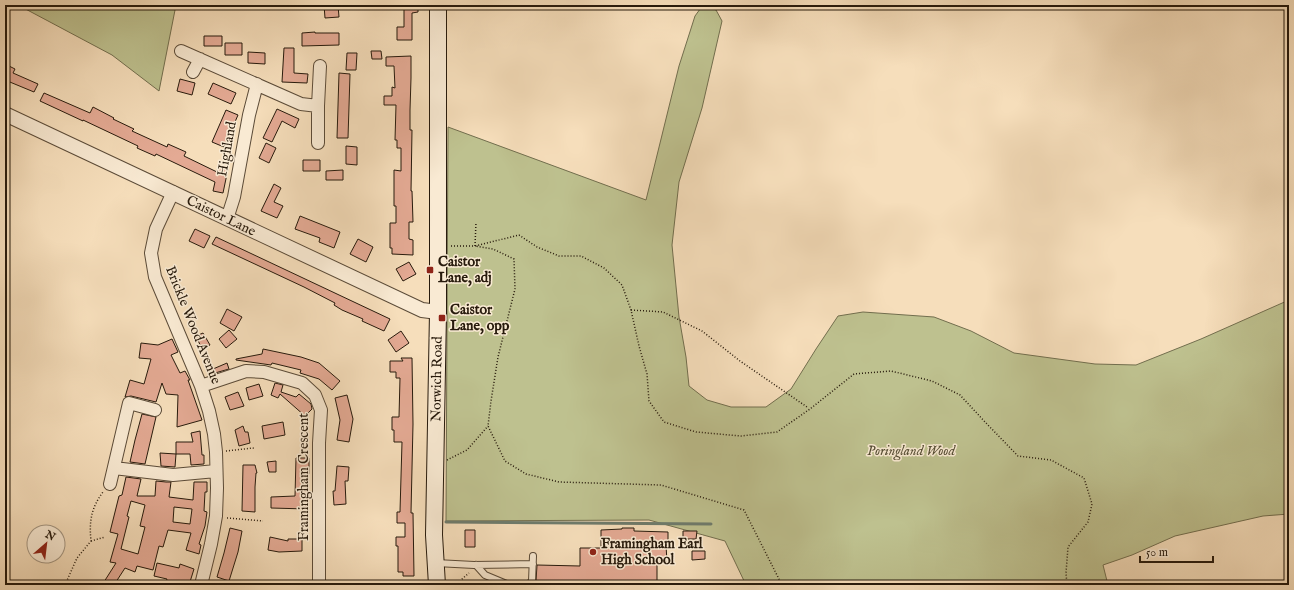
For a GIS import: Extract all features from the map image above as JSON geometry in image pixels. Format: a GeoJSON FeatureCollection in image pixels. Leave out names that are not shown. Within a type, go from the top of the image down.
{"type":"FeatureCollection","features":[{"type":"Feature","properties":{"kind":"main road","name":"Norwich Road"},"geometry":{"type":"LineString","coordinates":[[437,585],[434,535],[438,312],[438,5]]}},
{"type":"Feature","properties":{"kind":"street"},"geometry":{"type":"LineString","coordinates":[[181,51],[301,104],[318,106]]}},
{"type":"Feature","properties":{"kind":"street"},"geometry":{"type":"LineString","coordinates":[[193,72],[200,59]]}},
{"type":"Feature","properties":{"kind":"street"},"geometry":{"type":"LineString","coordinates":[[318,143],[320,66]]}},
{"type":"Feature","properties":{"kind":"street","name":"Highland"},"geometry":{"type":"LineString","coordinates":[[227,220],[234,198],[249,115],[257,84]]}},
{"type":"Feature","properties":{"kind":"street","name":"Caistor Lane"},"geometry":{"type":"LineString","coordinates":[[5,114],[173,192],[227,220],[422,310],[438,312]]}},
{"type":"Feature","properties":{"kind":"street","name":"Brickle Wood Avenue"},"geometry":{"type":"LineString","coordinates":[[173,192],[156,229],[151,253],[155,277],[201,386],[209,411],[216,452],[216,516],[204,584]]}},
{"type":"Feature","properties":{"kind":"street","name":"Framingham Crescent"},"geometry":{"type":"LineString","coordinates":[[201,386],[246,371],[264,372],[302,383],[315,395],[321,410],[319,451],[319,585]]}},
{"type":"Feature","properties":{"kind":"street"},"geometry":{"type":"LineString","coordinates":[[110,484],[129,403],[155,410]]}},
{"type":"Feature","properties":{"kind":"street"},"geometry":{"type":"LineString","coordinates":[[114,468],[173,475],[216,471]]}},
{"type":"Feature","properties":{"kind":"lane"},"geometry":{"type":"LineString","coordinates":[[527,585],[532,581],[533,556]]}},
{"type":"Feature","properties":{"kind":"lane"},"geometry":{"type":"LineString","coordinates":[[436,563],[476,565],[533,564]]}},
{"type":"Feature","properties":{"kind":"lane"},"geometry":{"type":"LineString","coordinates":[[476,565],[485,576],[506,584]]}},
{"type":"Feature","properties":{"kind":"path"},"geometry":{"type":"LineString","coordinates":[[475,246],[476,222]]}},
{"type":"Feature","properties":{"kind":"path"},"geometry":{"type":"LineString","coordinates":[[475,246],[519,235],[537,247],[559,256],[581,256],[604,268],[622,285],[631,310],[638,346],[647,374],[649,401],[664,422],[696,432],[741,436],[777,432],[810,409],[854,374],[891,371],[932,380],[960,395],[1018,456],[1051,460],[1084,478],[1092,504],[1088,522],[1068,547],[1066,573],[1068,585]]}},
{"type":"Feature","properties":{"kind":"path"},"geometry":{"type":"LineString","coordinates":[[437,246],[475,246],[493,249],[514,259],[515,289],[498,357],[488,426],[505,461],[526,474],[559,482],[661,485],[744,510],[782,585]]}},
{"type":"Feature","properties":{"kind":"path"},"geometry":{"type":"LineString","coordinates":[[631,310],[663,312],[702,331],[740,361],[807,407]]}},
{"type":"Feature","properties":{"kind":"path"},"geometry":{"type":"LineString","coordinates":[[436,460],[449,460],[467,450],[488,426]]}},
{"type":"Feature","properties":{"kind":"path"},"geometry":{"type":"LineString","coordinates":[[216,452],[254,449]]}},
{"type":"Feature","properties":{"kind":"path"},"geometry":{"type":"LineString","coordinates":[[91,541],[90,525],[92,511],[102,493],[110,484]]}},
{"type":"Feature","properties":{"kind":"path"},"geometry":{"type":"LineString","coordinates":[[216,516],[263,521]]}},
{"type":"Feature","properties":{"kind":"path"},"geometry":{"type":"LineString","coordinates":[[66,585],[77,558],[91,541],[105,537]]}},
{"type":"Feature","properties":{"kind":"path"},"geometry":{"type":"LineString","coordinates":[[454,585],[471,572]]}},
{"type":"Feature","properties":{"kind":"green space"},"geometry":{"type":"Polygon","coordinates":[[[18,5],[176,5],[159,91],[112,55],[18,5]]]}},
{"type":"Feature","properties":{"kind":"green space","name":"Poringland Wood"},"geometry":{"type":"Polygon","coordinates":[[[703,5],[716,10],[722,21],[702,108],[679,182],[672,245],[679,317],[689,386],[707,400],[731,407],[766,407],[791,389],[838,316],[863,312],[934,317],[971,331],[1014,353],[1095,364],[1136,365],[1201,339],[1289,300],[1289,514],[1263,516],[1175,536],[1132,555],[1103,565],[1108,585],[746,585],[725,541],[649,520],[446,521],[448,127],[646,200],[679,66],[695,16],[703,5]]]}},
{"type":"Feature","properties":{"kind":"building"},"geometry":{"type":"Polygon","coordinates":[[[324,5],[338,5],[339,17],[325,18],[324,5]]]}},
{"type":"Feature","properties":{"kind":"building"},"geometry":{"type":"Polygon","coordinates":[[[404,5],[418,5],[418,12],[412,13],[412,40],[397,40],[397,27],[404,27],[404,5]]]}},
{"type":"Feature","properties":{"kind":"building"},"geometry":{"type":"Polygon","coordinates":[[[302,33],[339,33],[339,45],[302,46],[302,33]]]}},
{"type":"Feature","properties":{"kind":"building"},"geometry":{"type":"Polygon","coordinates":[[[204,36],[222,36],[222,46],[204,46],[204,36]]]}},
{"type":"Feature","properties":{"kind":"building"},"geometry":{"type":"Polygon","coordinates":[[[225,43],[242,43],[242,55],[225,55],[225,43]]]}},
{"type":"Feature","properties":{"kind":"building"},"geometry":{"type":"Polygon","coordinates":[[[284,48],[294,48],[294,73],[308,74],[307,83],[282,82],[284,48]]]}},
{"type":"Feature","properties":{"kind":"building"},"geometry":{"type":"Polygon","coordinates":[[[371,51],[381,51],[382,59],[372,59],[371,51]]]}},
{"type":"Feature","properties":{"kind":"building"},"geometry":{"type":"Polygon","coordinates":[[[248,52],[265,53],[265,64],[248,63],[248,52]]]}},
{"type":"Feature","properties":{"kind":"building"},"geometry":{"type":"Polygon","coordinates":[[[347,53],[357,53],[356,70],[346,70],[347,53]]]}},
{"type":"Feature","properties":{"kind":"building"},"geometry":{"type":"Polygon","coordinates":[[[411,56],[410,130],[412,130],[411,191],[413,222],[409,222],[409,239],[413,240],[413,255],[392,254],[392,248],[390,248],[390,223],[396,223],[396,206],[394,206],[394,170],[401,171],[401,148],[397,148],[397,140],[395,140],[396,105],[384,105],[384,96],[392,96],[392,87],[395,88],[394,66],[386,66],[386,57],[411,56]]]}},
{"type":"Feature","properties":{"kind":"building"},"geometry":{"type":"Polygon","coordinates":[[[5,64],[15,69],[13,73],[38,84],[34,92],[5,80],[5,64]]]}},
{"type":"Feature","properties":{"kind":"building"},"geometry":{"type":"Polygon","coordinates":[[[339,73],[350,74],[348,138],[337,138],[339,73]]]}},
{"type":"Feature","properties":{"kind":"building"},"geometry":{"type":"Polygon","coordinates":[[[180,79],[195,83],[192,95],[177,91],[180,79]]]}},
{"type":"Feature","properties":{"kind":"building"},"geometry":{"type":"Polygon","coordinates":[[[213,83],[236,93],[231,104],[208,94],[213,83]]]}},
{"type":"Feature","properties":{"kind":"building"},"geometry":{"type":"Polygon","coordinates":[[[44,93],[90,113],[93,107],[134,129],[132,131],[167,147],[168,144],[186,152],[184,156],[217,172],[218,166],[228,169],[223,193],[213,191],[215,182],[156,154],[155,156],[137,148],[138,146],[40,101],[44,93]]]}},
{"type":"Feature","properties":{"kind":"building"},"geometry":{"type":"Polygon","coordinates":[[[277,109],[299,119],[295,128],[282,121],[272,142],[263,138],[277,109]]]}},
{"type":"Feature","properties":{"kind":"building"},"geometry":{"type":"Polygon","coordinates":[[[226,110],[238,115],[224,147],[212,142],[226,110]]]}},
{"type":"Feature","properties":{"kind":"building"},"geometry":{"type":"Polygon","coordinates":[[[266,143],[276,148],[269,163],[259,158],[266,143]]]}},
{"type":"Feature","properties":{"kind":"building"},"geometry":{"type":"Polygon","coordinates":[[[346,146],[357,147],[357,165],[346,164],[346,146]]]}},
{"type":"Feature","properties":{"kind":"building"},"geometry":{"type":"Polygon","coordinates":[[[303,160],[320,160],[320,171],[303,171],[303,160]]]}},
{"type":"Feature","properties":{"kind":"building"},"geometry":{"type":"Polygon","coordinates":[[[343,170],[343,180],[326,180],[326,171],[343,170]]]}},
{"type":"Feature","properties":{"kind":"building"},"geometry":{"type":"Polygon","coordinates":[[[274,184],[281,188],[274,202],[283,206],[277,218],[261,211],[274,184]]]}},
{"type":"Feature","properties":{"kind":"building"},"geometry":{"type":"Polygon","coordinates":[[[300,216],[340,232],[334,248],[319,242],[320,238],[295,229],[300,216]]]}},
{"type":"Feature","properties":{"kind":"building"},"geometry":{"type":"Polygon","coordinates":[[[195,229],[210,236],[204,248],[189,241],[195,229]]]}},
{"type":"Feature","properties":{"kind":"building"},"geometry":{"type":"Polygon","coordinates":[[[216,237],[390,319],[384,331],[362,321],[363,319],[342,310],[334,305],[335,303],[304,287],[212,244],[216,237]]]}},
{"type":"Feature","properties":{"kind":"building"},"geometry":{"type":"Polygon","coordinates":[[[358,239],[373,247],[366,262],[350,254],[358,239]]]}},
{"type":"Feature","properties":{"kind":"building"},"geometry":{"type":"Polygon","coordinates":[[[409,262],[416,274],[403,281],[396,269],[409,262]]]}},
{"type":"Feature","properties":{"kind":"building"},"geometry":{"type":"Polygon","coordinates":[[[227,309],[242,317],[234,331],[220,323],[227,309]]]}},
{"type":"Feature","properties":{"kind":"building"},"geometry":{"type":"Polygon","coordinates":[[[229,330],[237,339],[226,348],[219,339],[229,330]]]}},
{"type":"Feature","properties":{"kind":"building"},"geometry":{"type":"Polygon","coordinates":[[[401,331],[409,343],[396,352],[388,340],[401,331]]]}},
{"type":"Feature","properties":{"kind":"building"},"geometry":{"type":"Polygon","coordinates":[[[203,333],[210,345],[202,349],[196,336],[203,333]]]}},
{"type":"Feature","properties":{"kind":"building"},"geometry":{"type":"Polygon","coordinates":[[[172,339],[178,352],[171,355],[180,373],[185,371],[190,380],[188,380],[202,420],[177,427],[178,395],[166,394],[162,383],[156,402],[131,396],[125,397],[130,380],[144,384],[151,359],[139,358],[141,343],[158,345],[172,339]]]}},
{"type":"Feature","properties":{"kind":"building"},"geometry":{"type":"Polygon","coordinates":[[[263,349],[301,357],[319,363],[340,381],[332,390],[319,379],[300,373],[301,370],[272,363],[271,365],[236,360],[262,354],[263,349]]]}},
{"type":"Feature","properties":{"kind":"building"},"geometry":{"type":"Polygon","coordinates":[[[401,358],[412,358],[413,424],[411,513],[413,513],[414,576],[403,576],[403,572],[398,572],[398,546],[396,546],[396,537],[405,537],[405,523],[397,523],[397,512],[400,512],[402,442],[394,442],[394,430],[392,430],[392,417],[399,417],[400,378],[396,378],[396,372],[390,372],[390,361],[403,361],[401,358]]]}},
{"type":"Feature","properties":{"kind":"building"},"geometry":{"type":"Polygon","coordinates":[[[227,363],[229,369],[215,373],[213,369],[227,363]]]}},
{"type":"Feature","properties":{"kind":"building"},"geometry":{"type":"Polygon","coordinates":[[[275,383],[283,385],[281,392],[296,397],[299,394],[311,404],[312,409],[305,416],[280,394],[278,398],[271,395],[275,383]]]}},
{"type":"Feature","properties":{"kind":"building"},"geometry":{"type":"Polygon","coordinates":[[[259,384],[263,396],[249,400],[246,388],[259,384]]]}},
{"type":"Feature","properties":{"kind":"building"},"geometry":{"type":"Polygon","coordinates":[[[238,392],[244,406],[230,410],[225,397],[238,392]]]}},
{"type":"Feature","properties":{"kind":"building"},"geometry":{"type":"Polygon","coordinates":[[[347,395],[353,419],[349,442],[337,440],[340,420],[335,398],[347,395]]]}},
{"type":"Feature","properties":{"kind":"building"},"geometry":{"type":"Polygon","coordinates":[[[142,414],[156,417],[145,464],[130,462],[142,414]]]}},
{"type":"Feature","properties":{"kind":"building"},"geometry":{"type":"Polygon","coordinates":[[[283,422],[285,435],[264,439],[262,426],[283,422]]]}},
{"type":"Feature","properties":{"kind":"building"},"geometry":{"type":"Polygon","coordinates":[[[243,426],[245,432],[248,432],[250,443],[239,446],[235,430],[243,426]]]}},
{"type":"Feature","properties":{"kind":"building"},"geometry":{"type":"Polygon","coordinates":[[[200,431],[204,464],[191,465],[190,454],[176,454],[176,442],[193,442],[191,433],[200,431]]]}},
{"type":"Feature","properties":{"kind":"building"},"geometry":{"type":"Polygon","coordinates":[[[160,453],[176,454],[175,467],[161,466],[160,453]]]}},
{"type":"Feature","properties":{"kind":"building"},"geometry":{"type":"Polygon","coordinates":[[[296,458],[309,458],[309,474],[306,474],[307,509],[271,508],[271,497],[295,496],[296,458]]]}},
{"type":"Feature","properties":{"kind":"building"},"geometry":{"type":"Polygon","coordinates":[[[276,461],[276,472],[269,472],[267,462],[276,461]]]}},
{"type":"Feature","properties":{"kind":"building"},"geometry":{"type":"Polygon","coordinates":[[[243,465],[255,465],[257,473],[255,487],[255,512],[242,511],[243,465]]]}},
{"type":"Feature","properties":{"kind":"building"},"geometry":{"type":"Polygon","coordinates":[[[337,466],[349,467],[348,481],[345,481],[346,504],[334,505],[333,491],[335,491],[337,466]]]}},
{"type":"Feature","properties":{"kind":"building"},"geometry":{"type":"Polygon","coordinates":[[[126,477],[141,479],[137,496],[155,496],[156,481],[171,482],[169,497],[193,500],[194,482],[207,482],[204,511],[207,512],[205,526],[199,544],[201,545],[199,554],[186,550],[191,533],[168,530],[163,547],[159,546],[153,570],[137,566],[135,572],[125,568],[114,585],[102,585],[116,563],[110,562],[118,534],[110,532],[119,496],[122,495],[126,477]],[[131,501],[127,516],[129,517],[121,549],[138,554],[145,527],[140,526],[145,505],[131,501]],[[174,507],[173,522],[190,524],[192,509],[174,507]]]}},
{"type":"Feature","properties":{"kind":"building"},"geometry":{"type":"Polygon","coordinates":[[[230,528],[242,531],[238,552],[229,581],[217,577],[230,528]]]}},
{"type":"Feature","properties":{"kind":"building"},"geometry":{"type":"Polygon","coordinates":[[[634,528],[634,531],[668,532],[668,545],[666,545],[667,562],[657,562],[657,585],[534,585],[536,581],[537,565],[580,566],[580,548],[601,548],[601,530],[634,528]]]}},
{"type":"Feature","properties":{"kind":"building"},"geometry":{"type":"Polygon","coordinates":[[[465,530],[475,530],[475,547],[465,547],[465,530]]]}},
{"type":"Feature","properties":{"kind":"building"},"geometry":{"type":"Polygon","coordinates":[[[683,531],[697,531],[696,539],[683,539],[683,531]]]}},
{"type":"Feature","properties":{"kind":"building"},"geometry":{"type":"Polygon","coordinates":[[[270,537],[288,541],[288,539],[302,539],[302,551],[279,552],[268,550],[270,537]]]}},
{"type":"Feature","properties":{"kind":"building"},"geometry":{"type":"Polygon","coordinates":[[[692,551],[705,551],[705,559],[692,560],[692,551]]]}},
{"type":"Feature","properties":{"kind":"building"},"geometry":{"type":"Polygon","coordinates":[[[157,563],[179,568],[180,564],[194,569],[189,585],[165,585],[167,579],[154,576],[157,563]]]}},
{"type":"Feature","properties":{"kind":"waterway"},"geometry":{"type":"LineString","coordinates":[[446,522],[711,524]]}},
{"type":"Feature","properties":{"kind":"place","name":"Caistor Lane, adj"},"geometry":{"type":"Point","coordinates":[430,270]}},
{"type":"Feature","properties":{"kind":"place","name":"Caistor Lane, opp"},"geometry":{"type":"Point","coordinates":[442,318]}},
{"type":"Feature","properties":{"kind":"place","name":"Framingham Earl High School"},"geometry":{"type":"Point","coordinates":[593,552]}}]}
